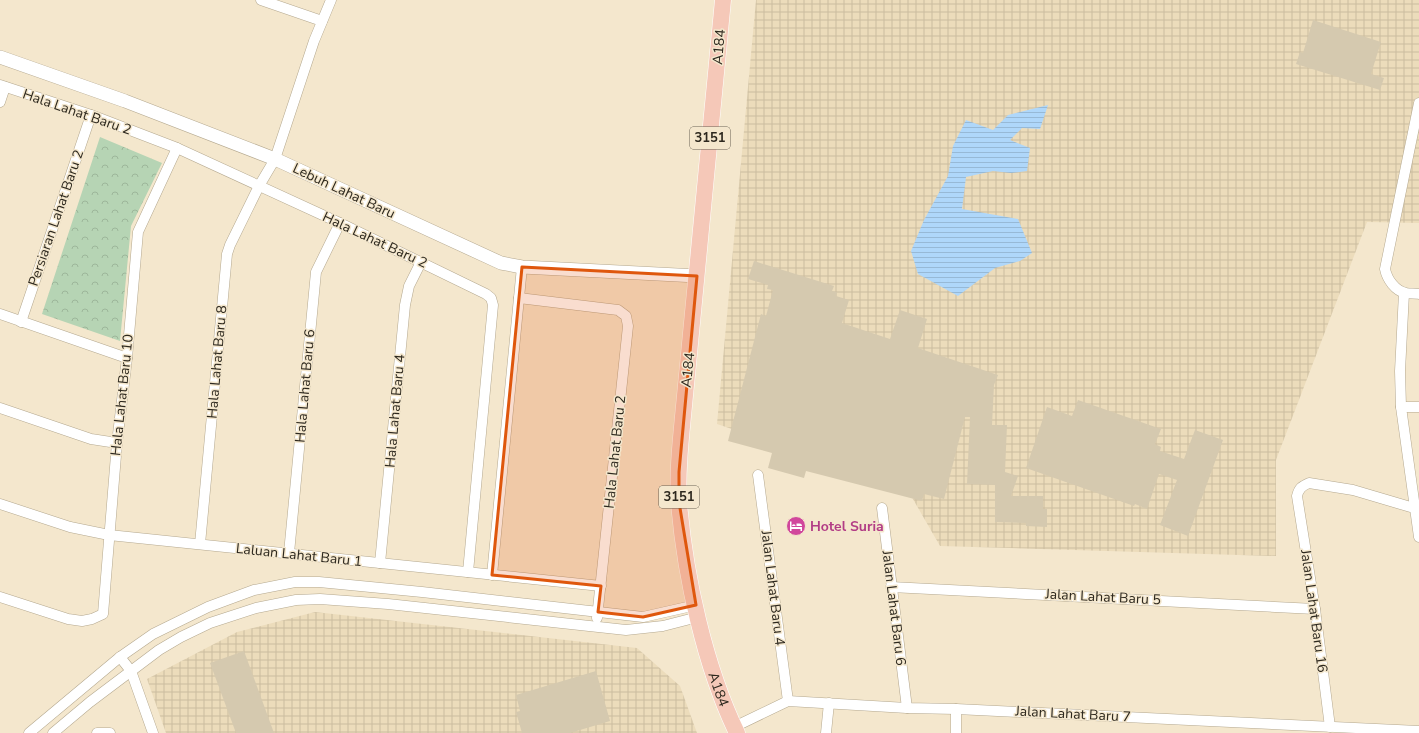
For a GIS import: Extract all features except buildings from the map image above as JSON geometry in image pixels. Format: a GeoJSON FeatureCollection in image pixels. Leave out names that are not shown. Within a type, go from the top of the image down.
{"type":"FeatureCollection","features":[{"type":"Feature","properties":{"kind":"main road","name":"A184"},"geometry":{"type":"LineString","coordinates":[[723,0],[680,445],[679,495],[688,572],[697,611],[715,677],[735,730]]}},
{"type":"Feature","properties":{"kind":"street"},"geometry":{"type":"LineString","coordinates":[[261,0],[322,21]]}},
{"type":"Feature","properties":{"kind":"street","name":"Hala Lahat Baru 8"},"geometry":{"type":"LineString","coordinates":[[200,544],[227,254],[258,186],[275,159],[314,41],[331,0]]}},
{"type":"Feature","properties":{"kind":"street","name":"Lebuh Lahat Baru"},"geometry":{"type":"LineString","coordinates":[[0,56],[125,101],[275,159],[501,263],[522,266],[697,276]]}},
{"type":"Feature","properties":{"kind":"street"},"geometry":{"type":"LineString","coordinates":[[0,102],[3,86]]}},
{"type":"Feature","properties":{"kind":"street","name":"Hala Lahat Baru 2"},"geometry":{"type":"LineString","coordinates":[[3,86],[91,115],[177,148],[340,223],[486,294],[491,298],[493,305],[468,572]]}},
{"type":"Feature","properties":{"kind":"street"},"geometry":{"type":"LineString","coordinates":[[1419,103],[1385,269],[1387,277],[1396,289],[1404,293],[1419,294]]}},
{"type":"Feature","properties":{"kind":"street","name":"Persiaran Lahat Baru 2"},"geometry":{"type":"LineString","coordinates":[[21,322],[91,115]]}},
{"type":"Feature","properties":{"kind":"street","name":"Hala Lahat Baru 10"},"geometry":{"type":"LineString","coordinates":[[0,597],[68,619],[82,621],[92,619],[103,614],[117,443],[127,358],[138,232],[177,148]]}},
{"type":"Feature","properties":{"kind":"street","name":"Hala Lahat Baru 6"},"geometry":{"type":"LineString","coordinates":[[289,554],[316,272],[340,223]]}},
{"type":"Feature","properties":{"kind":"street","name":"Hala Lahat Baru 4"},"geometry":{"type":"LineString","coordinates":[[380,563],[405,305],[408,291],[421,262]]}},
{"type":"Feature","properties":{"kind":"street"},"geometry":{"type":"LineString","coordinates":[[492,575],[522,266]]}},
{"type":"Feature","properties":{"kind":"street"},"geometry":{"type":"LineString","coordinates":[[1404,293],[1400,371],[1401,407],[1419,537]]}},
{"type":"Feature","properties":{"kind":"street","name":"Hala Lahat Baru 2"},"geometry":{"type":"LineString","coordinates":[[519,298],[618,310],[626,316],[628,326],[596,626]]}},
{"type":"Feature","properties":{"kind":"street"},"geometry":{"type":"LineString","coordinates":[[0,314],[127,358]]}},
{"type":"Feature","properties":{"kind":"street"},"geometry":{"type":"LineString","coordinates":[[1401,407],[1419,407]]}},
{"type":"Feature","properties":{"kind":"street"},"geometry":{"type":"LineString","coordinates":[[0,408],[91,439],[117,443]]}},
{"type":"Feature","properties":{"kind":"street","name":"Jalan Lahat Baru 4"},"geometry":{"type":"LineString","coordinates":[[758,474],[788,701]]}},
{"type":"Feature","properties":{"kind":"street","name":"Jalan Lahat Baru 16"},"geometry":{"type":"LineString","coordinates":[[1330,727],[1315,609],[1297,496],[1298,489],[1309,483],[1354,490],[1414,508]]}},
{"type":"Feature","properties":{"kind":"street","name":"Laluan Lahat Baru 1"},"geometry":{"type":"LineString","coordinates":[[0,504],[70,527],[109,535],[601,586]]}},
{"type":"Feature","properties":{"kind":"street","name":"Jalan Lahat Baru 6"},"geometry":{"type":"LineString","coordinates":[[882,508],[906,708]]}},
{"type":"Feature","properties":{"kind":"street"},"geometry":{"type":"LineString","coordinates":[[29,733],[120,657],[153,634],[208,607],[254,590],[295,582],[318,582],[388,588],[643,617],[697,611]]}},
{"type":"Feature","properties":{"kind":"street","name":"Jalan Lahat Baru 5"},"geometry":{"type":"LineString","coordinates":[[891,587],[1315,609]]}},
{"type":"Feature","properties":{"kind":"street"},"geometry":{"type":"LineString","coordinates":[[53,733],[159,650],[210,623],[256,608],[296,600],[333,600],[388,604],[626,630],[663,626],[697,611]]}},
{"type":"Feature","properties":{"kind":"street"},"geometry":{"type":"LineString","coordinates":[[120,657],[131,671],[153,733]]}},
{"type":"Feature","properties":{"kind":"street","name":"Jalan Lahat Baru 7"},"geometry":{"type":"LineString","coordinates":[[735,730],[788,701],[1305,729],[1330,727],[1419,731]]}},
{"type":"Feature","properties":{"kind":"street"},"geometry":{"type":"LineString","coordinates":[[826,733],[829,703]]}},
{"type":"Feature","properties":{"kind":"street"},"geometry":{"type":"LineString","coordinates":[[956,709],[956,733]]}},
{"type":"Feature","properties":{"kind":"street"},"geometry":{"type":"LineString","coordinates":[[97,732],[110,733]]}},
{"type":"Feature","properties":{"kind":"highlighted area"},"geometry":{"type":"Polygon","coordinates":[[[522,267],[697,276],[679,472],[679,502],[696,605],[643,617],[598,612],[601,586],[492,575],[522,267]]]}},
{"type":"Feature","properties":{"kind":"shaded area"},"geometry":{"type":"Polygon","coordinates":[[[756,0],[1419,0],[1419,223],[1367,222],[1276,460],[1276,556],[940,546],[906,487],[717,424],[756,0]]]}},
{"type":"Feature","properties":{"kind":"shaded area"},"geometry":{"type":"Polygon","coordinates":[[[315,612],[637,648],[680,686],[697,733],[166,733],[147,679],[237,632],[315,612]]]}},
{"type":"Feature","properties":{"kind":"green space"},"geometry":{"type":"Polygon","coordinates":[[[100,137],[162,163],[131,226],[120,341],[42,314],[100,137]]]}},
{"type":"Feature","properties":{"kind":"water"},"geometry":{"type":"Polygon","coordinates":[[[1048,105],[1040,129],[1022,128],[1010,140],[1030,148],[1027,171],[1011,173],[993,171],[966,177],[962,209],[1018,219],[1032,253],[1020,261],[995,268],[958,296],[918,274],[911,251],[924,220],[948,176],[953,146],[966,120],[993,130],[1008,115],[1048,105]]]}},
{"type":"Feature","properties":{"kind":"place","name":"Hotel Suria"},"geometry":{"type":"Point","coordinates":[796,526]}}]}
